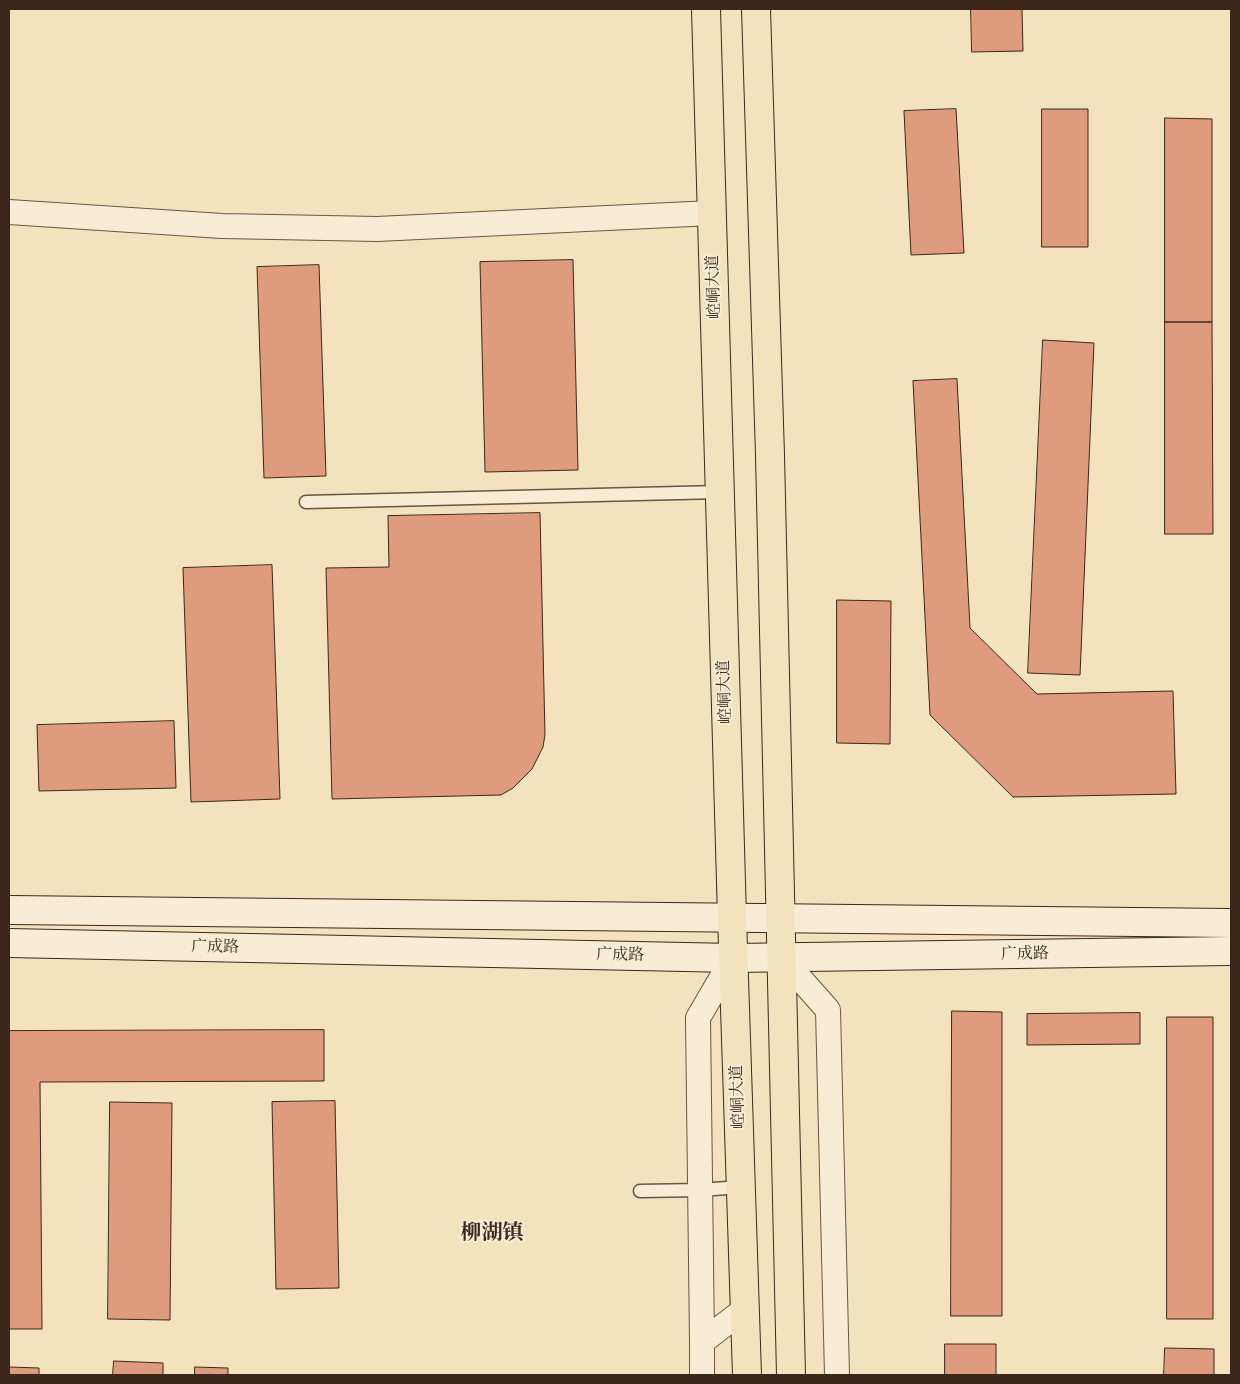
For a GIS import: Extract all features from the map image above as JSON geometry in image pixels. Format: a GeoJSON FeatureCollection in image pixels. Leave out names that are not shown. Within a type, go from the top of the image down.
{"type":"FeatureCollection","features":[{"type":"Feature","properties":{"kind":"main road","name":"崆峒大道"},"geometry":{"type":"LineString","coordinates":[[706,9],[747,1375]]}},
{"type":"Feature","properties":{"kind":"main road"},"geometry":{"type":"LineString","coordinates":[[756,9],[770,445],[791,1375]]}},
{"type":"Feature","properties":{"kind":"main road","name":"广成路"},"geometry":{"type":"LineString","coordinates":[[9,910],[1231,923]]}},
{"type":"Feature","properties":{"kind":"main road","name":"广成路"},"geometry":{"type":"LineString","coordinates":[[9,943],[733,958],[1231,951]]}},
{"type":"Feature","properties":{"kind":"street"},"geometry":{"type":"LineString","coordinates":[[9,212],[222,226],[377,230],[712,213]]}},
{"type":"Feature","properties":{"kind":"street"},"geometry":{"type":"LineString","coordinates":[[781,957],[828,1010],[837,1375]]}},
{"type":"Feature","properties":{"kind":"street"},"geometry":{"type":"LineString","coordinates":[[702,1375],[698,1018],[733,958]]}},
{"type":"Feature","properties":{"kind":"street"},"geometry":{"type":"LineString","coordinates":[[702,1342],[745,1309]]}},
{"type":"Feature","properties":{"kind":"lane"},"geometry":{"type":"LineString","coordinates":[[306,502],[720,492]]}},
{"type":"Feature","properties":{"kind":"lane"},"geometry":{"type":"LineString","coordinates":[[640,1191],[741,1188]]}},
{"type":"Feature","properties":{"kind":"building"},"geometry":{"type":"Polygon","coordinates":[[[971,9],[1022,9],[1023,51],[972,52],[971,9]]]}},
{"type":"Feature","properties":{"kind":"building"},"geometry":{"type":"Polygon","coordinates":[[[956,109],[964,253],[911,255],[904,111],[956,109]]]}},
{"type":"Feature","properties":{"kind":"building"},"geometry":{"type":"Polygon","coordinates":[[[1042,109],[1088,109],[1088,247],[1042,247],[1042,109]]]}},
{"type":"Feature","properties":{"kind":"building"},"geometry":{"type":"Polygon","coordinates":[[[1165,118],[1212,119],[1212,322],[1165,322],[1165,118]]]}},
{"type":"Feature","properties":{"kind":"building"},"geometry":{"type":"Polygon","coordinates":[[[573,260],[578,470],[485,472],[480,262],[573,260]]]}},
{"type":"Feature","properties":{"kind":"building"},"geometry":{"type":"Polygon","coordinates":[[[319,265],[326,476],[264,478],[257,267],[319,265]]]}},
{"type":"Feature","properties":{"kind":"building"},"geometry":{"type":"Polygon","coordinates":[[[1165,322],[1212,322],[1213,534],[1165,534],[1165,322]]]}},
{"type":"Feature","properties":{"kind":"building"},"geometry":{"type":"Polygon","coordinates":[[[1043,340],[1094,343],[1080,675],[1028,673],[1043,340]]]}},
{"type":"Feature","properties":{"kind":"building"},"geometry":{"type":"Polygon","coordinates":[[[957,379],[970,628],[1037,694],[1173,691],[1176,794],[1013,797],[930,715],[913,381],[957,379]]]}},
{"type":"Feature","properties":{"kind":"building"},"geometry":{"type":"Polygon","coordinates":[[[540,513],[545,735],[543,747],[532,769],[513,788],[501,795],[332,799],[326,568],[389,567],[388,516],[540,513]]]}},
{"type":"Feature","properties":{"kind":"building"},"geometry":{"type":"Polygon","coordinates":[[[272,565],[280,799],[191,802],[183,568],[272,565]]]}},
{"type":"Feature","properties":{"kind":"building"},"geometry":{"type":"Polygon","coordinates":[[[837,600],[891,601],[890,744],[837,743],[837,600]]]}},
{"type":"Feature","properties":{"kind":"building"},"geometry":{"type":"Polygon","coordinates":[[[174,721],[176,788],[39,791],[37,725],[174,721]]]}},
{"type":"Feature","properties":{"kind":"building"},"geometry":{"type":"Polygon","coordinates":[[[952,1011],[1002,1012],[1002,1316],[951,1316],[952,1011]]]}},
{"type":"Feature","properties":{"kind":"building"},"geometry":{"type":"Polygon","coordinates":[[[1140,1013],[1140,1044],[1027,1045],[1027,1014],[1140,1013]]]}},
{"type":"Feature","properties":{"kind":"building"},"geometry":{"type":"Polygon","coordinates":[[[1167,1017],[1213,1017],[1213,1319],[1167,1319],[1167,1017]]]}},
{"type":"Feature","properties":{"kind":"building"},"geometry":{"type":"Polygon","coordinates":[[[324,1030],[324,1081],[40,1082],[42,1329],[9,1329],[9,1031],[324,1030]]]}},
{"type":"Feature","properties":{"kind":"building"},"geometry":{"type":"Polygon","coordinates":[[[335,1101],[339,1288],[276,1289],[272,1102],[335,1101]]]}},
{"type":"Feature","properties":{"kind":"building"},"geometry":{"type":"Polygon","coordinates":[[[110,1102],[172,1103],[170,1320],[108,1319],[110,1102]]]}},
{"type":"Feature","properties":{"kind":"building"},"geometry":{"type":"Polygon","coordinates":[[[945,1344],[996,1344],[996,1375],[945,1375],[945,1344]]]}},
{"type":"Feature","properties":{"kind":"building"},"geometry":{"type":"Polygon","coordinates":[[[1165,1348],[1214,1349],[1214,1375],[1164,1375],[1165,1348]]]}},
{"type":"Feature","properties":{"kind":"building"},"geometry":{"type":"Polygon","coordinates":[[[114,1361],[163,1363],[163,1375],[113,1375],[114,1361]]]}},
{"type":"Feature","properties":{"kind":"building"},"geometry":{"type":"Polygon","coordinates":[[[9,1367],[39,1368],[39,1375],[9,1375],[9,1367]]]}},
{"type":"Feature","properties":{"kind":"building"},"geometry":{"type":"Polygon","coordinates":[[[195,1367],[228,1368],[228,1375],[195,1375],[195,1367]]]}},
{"type":"Feature","properties":{"kind":"district","name":"柳湖镇"},"geometry":{"type":"Point","coordinates":[492,1233]}}]}
